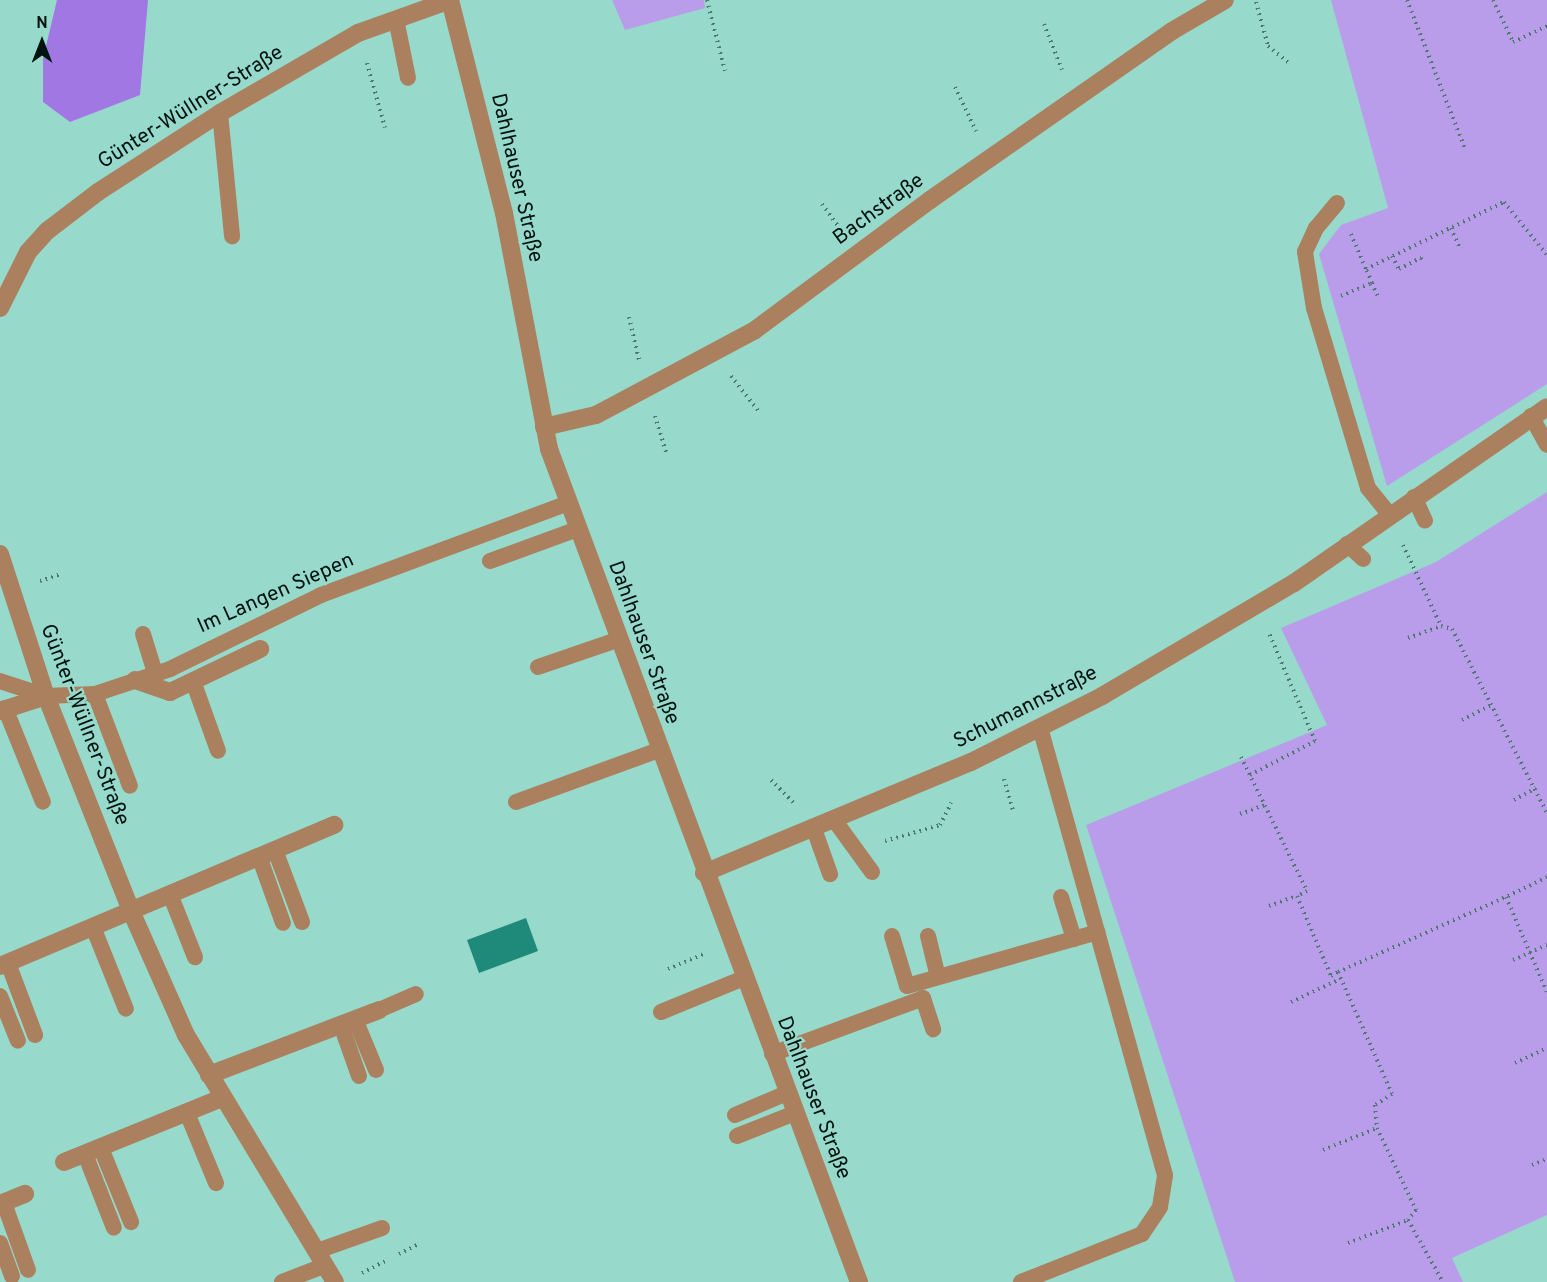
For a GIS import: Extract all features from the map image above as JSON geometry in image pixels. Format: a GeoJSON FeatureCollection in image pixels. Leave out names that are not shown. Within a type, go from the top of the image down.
{"type":"FeatureCollection","features":[{"type":"Feature","properties":{"kind":"street","name":"Günter-Wüllner-Straße"},"geometry":{"type":"LineString","coordinates":[[0,308],[21,262],[47,231],[98,192],[220,113],[358,33],[450,0]]}},
{"type":"Feature","properties":{"kind":"street","name":"Dahlhauser Straße"},"geometry":{"type":"LineString","coordinates":[[450,0],[504,213],[544,426],[568,503],[704,873],[859,1282]]}},
{"type":"Feature","properties":{"kind":"street","name":"Bachstraße"},"geometry":{"type":"LineString","coordinates":[[544,426],[596,415],[755,330],[930,200],[1172,31],[1225,0]]}},
{"type":"Feature","properties":{"kind":"street","name":"Schumannstraße"},"geometry":{"type":"LineString","coordinates":[[704,873],[836,821],[1040,728],[1187,648],[1257,605],[1547,407]]}},
{"type":"Feature","properties":{"kind":"street","name":"Günter-Wüllner-Straße"},"geometry":{"type":"LineString","coordinates":[[0,554],[3,573],[46,696],[131,911],[186,1035],[335,1282]]}},
{"type":"Feature","properties":{"kind":"street"},"geometry":{"type":"LineString","coordinates":[[135,680],[170,692],[264,647]]}},
{"type":"Feature","properties":{"kind":"street","name":"Im Langen Siepen"},"geometry":{"type":"LineString","coordinates":[[3,709],[46,696]]}},
{"type":"Feature","properties":{"kind":"street"},"geometry":{"type":"LineString","coordinates":[[4,964],[338,823]]}},
{"type":"Feature","properties":{"kind":"street"},"geometry":{"type":"LineString","coordinates":[[209,1075],[379,1010]]}},
{"type":"Feature","properties":{"kind":"street"},"geometry":{"type":"LineString","coordinates":[[64,1162],[222,1098]]}},
{"type":"Feature","properties":{"kind":"street"},"geometry":{"type":"LineString","coordinates":[[2,1204],[25,1194]]}},
{"type":"Feature","properties":{"kind":"lane"},"geometry":{"type":"LineString","coordinates":[[396,19],[408,78]]}},
{"type":"Feature","properties":{"kind":"lane"},"geometry":{"type":"LineString","coordinates":[[220,113],[232,236]]}},
{"type":"Feature","properties":{"kind":"lane"},"geometry":{"type":"LineString","coordinates":[[1337,203],[1316,228],[1305,252],[1314,308],[1368,488],[1389,514]]}},
{"type":"Feature","properties":{"kind":"lane"},"geometry":{"type":"LineString","coordinates":[[1531,416],[1547,445]]}},
{"type":"Feature","properties":{"kind":"lane"},"geometry":{"type":"LineString","coordinates":[[1414,497],[1425,521]]}},
{"type":"Feature","properties":{"kind":"lane","name":"Im Langen Siepen"},"geometry":{"type":"LineString","coordinates":[[46,696],[95,694],[155,673],[321,595],[568,503]]}},
{"type":"Feature","properties":{"kind":"lane"},"geometry":{"type":"LineString","coordinates":[[490,561],[578,529]]}},
{"type":"Feature","properties":{"kind":"lane"},"geometry":{"type":"LineString","coordinates":[[1347,544],[1364,559]]}},
{"type":"Feature","properties":{"kind":"lane"},"geometry":{"type":"LineString","coordinates":[[143,634],[155,673]]}},
{"type":"Feature","properties":{"kind":"lane"},"geometry":{"type":"LineString","coordinates":[[538,667],[617,640]]}},
{"type":"Feature","properties":{"kind":"lane"},"geometry":{"type":"LineString","coordinates":[[0,681],[46,696]]}},
{"type":"Feature","properties":{"kind":"lane"},"geometry":{"type":"LineString","coordinates":[[193,681],[218,752]]}},
{"type":"Feature","properties":{"kind":"lane"},"geometry":{"type":"LineString","coordinates":[[95,694],[130,786]]}},
{"type":"Feature","properties":{"kind":"lane"},"geometry":{"type":"LineString","coordinates":[[3,709],[43,802]]}},
{"type":"Feature","properties":{"kind":"lane"},"geometry":{"type":"LineString","coordinates":[[1021,1282],[1142,1234],[1160,1207],[1165,1175],[1040,728]]}},
{"type":"Feature","properties":{"kind":"lane"},"geometry":{"type":"LineString","coordinates":[[516,802],[659,750]]}},
{"type":"Feature","properties":{"kind":"lane"},"geometry":{"type":"LineString","coordinates":[[836,821],[872,872]]}},
{"type":"Feature","properties":{"kind":"lane"},"geometry":{"type":"LineString","coordinates":[[814,830],[830,874]]}},
{"type":"Feature","properties":{"kind":"lane"},"geometry":{"type":"LineString","coordinates":[[267,853],[302,922]]}},
{"type":"Feature","properties":{"kind":"lane"},"geometry":{"type":"LineString","coordinates":[[267,853],[283,923]]}},
{"type":"Feature","properties":{"kind":"lane"},"geometry":{"type":"LineString","coordinates":[[170,894],[195,957]]}},
{"type":"Feature","properties":{"kind":"lane"},"geometry":{"type":"LineString","coordinates":[[1061,897],[1074,939]]}},
{"type":"Feature","properties":{"kind":"lane"},"geometry":{"type":"LineString","coordinates":[[93,927],[126,1009]]}},
{"type":"Feature","properties":{"kind":"lane"},"geometry":{"type":"LineString","coordinates":[[892,936],[907,986],[1098,932]]}},
{"type":"Feature","properties":{"kind":"lane"},"geometry":{"type":"LineString","coordinates":[[928,936],[938,977]]}},
{"type":"Feature","properties":{"kind":"lane"},"geometry":{"type":"LineString","coordinates":[[4,964],[35,1035]]}},
{"type":"Feature","properties":{"kind":"lane"},"geometry":{"type":"LineString","coordinates":[[661,1012],[744,978]]}},
{"type":"Feature","properties":{"kind":"lane"},"geometry":{"type":"LineString","coordinates":[[379,1010],[416,994]]}},
{"type":"Feature","properties":{"kind":"lane"},"geometry":{"type":"LineString","coordinates":[[0,996],[18,1041]]}},
{"type":"Feature","properties":{"kind":"lane"},"geometry":{"type":"LineString","coordinates":[[772,1054],[923,998],[933,1029]]}},
{"type":"Feature","properties":{"kind":"lane"},"geometry":{"type":"LineString","coordinates":[[348,1022],[376,1070]]}},
{"type":"Feature","properties":{"kind":"lane"},"geometry":{"type":"LineString","coordinates":[[348,1022],[359,1076]]}},
{"type":"Feature","properties":{"kind":"lane"},"geometry":{"type":"LineString","coordinates":[[735,1115],[787,1093]]}},
{"type":"Feature","properties":{"kind":"lane"},"geometry":{"type":"LineString","coordinates":[[187,1113],[216,1183]]}},
{"type":"Feature","properties":{"kind":"lane"},"geometry":{"type":"LineString","coordinates":[[737,1136],[795,1113]]}},
{"type":"Feature","properties":{"kind":"lane"},"geometry":{"type":"LineString","coordinates":[[93,1151],[131,1222]]}},
{"type":"Feature","properties":{"kind":"lane"},"geometry":{"type":"LineString","coordinates":[[93,1151],[114,1228]]}},
{"type":"Feature","properties":{"kind":"lane"},"geometry":{"type":"LineString","coordinates":[[0,1243],[20,1273],[2,1204]]}},
{"type":"Feature","properties":{"kind":"lane"},"geometry":{"type":"LineString","coordinates":[[282,1282],[322,1258],[382,1228]]}},
{"type":"Feature","properties":{"kind":"path"},"geometry":{"type":"LineString","coordinates":[[707,0],[725,71]]}},
{"type":"Feature","properties":{"kind":"path"},"geometry":{"type":"LineString","coordinates":[[1256,0],[1268,46],[1288,63]]}},
{"type":"Feature","properties":{"kind":"path"},"geometry":{"type":"LineString","coordinates":[[1407,0],[1465,149]]}},
{"type":"Feature","properties":{"kind":"path"},"geometry":{"type":"LineString","coordinates":[[1493,0],[1513,42],[1547,26]]}},
{"type":"Feature","properties":{"kind":"path"},"geometry":{"type":"LineString","coordinates":[[1044,24],[1058,64],[1080,96]]}},
{"type":"Feature","properties":{"kind":"path"},"geometry":{"type":"LineString","coordinates":[[358,33],[384,128]]}},
{"type":"Feature","properties":{"kind":"path"},"geometry":{"type":"LineString","coordinates":[[955,87],[960,101]]}},
{"type":"Feature","properties":{"kind":"path"},"geometry":{"type":"LineString","coordinates":[[1378,297],[1366,269],[1504,202],[1547,255]]}},
{"type":"Feature","properties":{"kind":"path"},"geometry":{"type":"LineString","coordinates":[[1451,228],[1459,246]]}},
{"type":"Feature","properties":{"kind":"path"},"geometry":{"type":"LineString","coordinates":[[1392,256],[1399,269],[1421,258],[1423,262]]}},
{"type":"Feature","properties":{"kind":"path"},"geometry":{"type":"LineString","coordinates":[[1314,308],[1372,283]]}},
{"type":"Feature","properties":{"kind":"path"},"geometry":{"type":"LineString","coordinates":[[629,317],[646,390],[667,455]]}},
{"type":"Feature","properties":{"kind":"path"},"geometry":{"type":"LineString","coordinates":[[736,384],[760,413]]}},
{"type":"Feature","properties":{"kind":"path"},"geometry":{"type":"LineString","coordinates":[[1389,514],[1441,626]]}},
{"type":"Feature","properties":{"kind":"path"},"geometry":{"type":"LineString","coordinates":[[1250,775],[1316,741],[1257,605]]}},
{"type":"Feature","properties":{"kind":"path"},"geometry":{"type":"LineString","coordinates":[[1408,638],[1441,626],[1452,629],[1547,813]]}},
{"type":"Feature","properties":{"kind":"path"},"geometry":{"type":"LineString","coordinates":[[1462,720],[1492,705]]}},
{"type":"Feature","properties":{"kind":"path"},"geometry":{"type":"LineString","coordinates":[[1241,757],[1307,891],[1269,906]]}},
{"type":"Feature","properties":{"kind":"path"},"geometry":{"type":"LineString","coordinates":[[1514,800],[1536,788]]}},
{"type":"Feature","properties":{"kind":"path"},"geometry":{"type":"LineString","coordinates":[[1240,814],[1265,805]]}},
{"type":"Feature","properties":{"kind":"path"},"geometry":{"type":"LineString","coordinates":[[1297,896],[1331,976],[1547,877]]}},
{"type":"Feature","properties":{"kind":"path"},"geometry":{"type":"LineString","coordinates":[[1506,897],[1547,992]]}},
{"type":"Feature","properties":{"kind":"path"},"geometry":{"type":"LineString","coordinates":[[1513,960],[1529,950],[1547,945]]}},
{"type":"Feature","properties":{"kind":"path"},"geometry":{"type":"LineString","coordinates":[[669,969],[681,963]]}},
{"type":"Feature","properties":{"kind":"path"},"geometry":{"type":"LineString","coordinates":[[1338,972],[1392,1094],[1375,1105],[1377,1128],[1416,1210],[1408,1220],[1348,1242]]}},
{"type":"Feature","properties":{"kind":"path"},"geometry":{"type":"LineString","coordinates":[[1291,1002],[1340,980]]}},
{"type":"Feature","properties":{"kind":"path"},"geometry":{"type":"LineString","coordinates":[[1515,1063],[1547,1048]]}},
{"type":"Feature","properties":{"kind":"path"},"geometry":{"type":"LineString","coordinates":[[1323,1150],[1377,1128]]}},
{"type":"Feature","properties":{"kind":"path"},"geometry":{"type":"LineString","coordinates":[[1532,1165],[1547,1159]]}},
{"type":"Feature","properties":{"kind":"path"},"geometry":{"type":"LineString","coordinates":[[1408,1220],[1443,1282]]}},
{"type":"Feature","properties":{"kind":"path"},"geometry":{"type":"LineString","coordinates":[[354,1277],[417,1245]]}},
{"type":"Feature","properties":{"kind":"shaded area"},"geometry":{"type":"Polygon","coordinates":[[[57,0],[148,0],[140,95],[70,122],[43,102],[43,59],[57,0]]]}},
{"type":"Feature","properties":{"kind":"shaded area"},"geometry":{"type":"Polygon","coordinates":[[[612,0],[704,0],[705,8],[625,30],[612,0]]]}},
{"type":"Feature","properties":{"kind":"shaded area"},"geometry":{"type":"Polygon","coordinates":[[[1331,0],[1547,0],[1547,384],[1387,486],[1319,254],[1341,225],[1388,208],[1331,0]]]}},
{"type":"Feature","properties":{"kind":"shaded area"},"geometry":{"type":"Polygon","coordinates":[[[1547,492],[1547,1215],[1452,1258],[1463,1282],[1235,1282],[1086,825],[1327,725],[1281,628],[1436,562],[1547,492]]]}},
{"type":"Feature","properties":{"kind":"shaded area"},"geometry":{"type":"Polygon","coordinates":[[[526,918],[538,951],[479,973],[467,940],[526,918]]]}}]}
